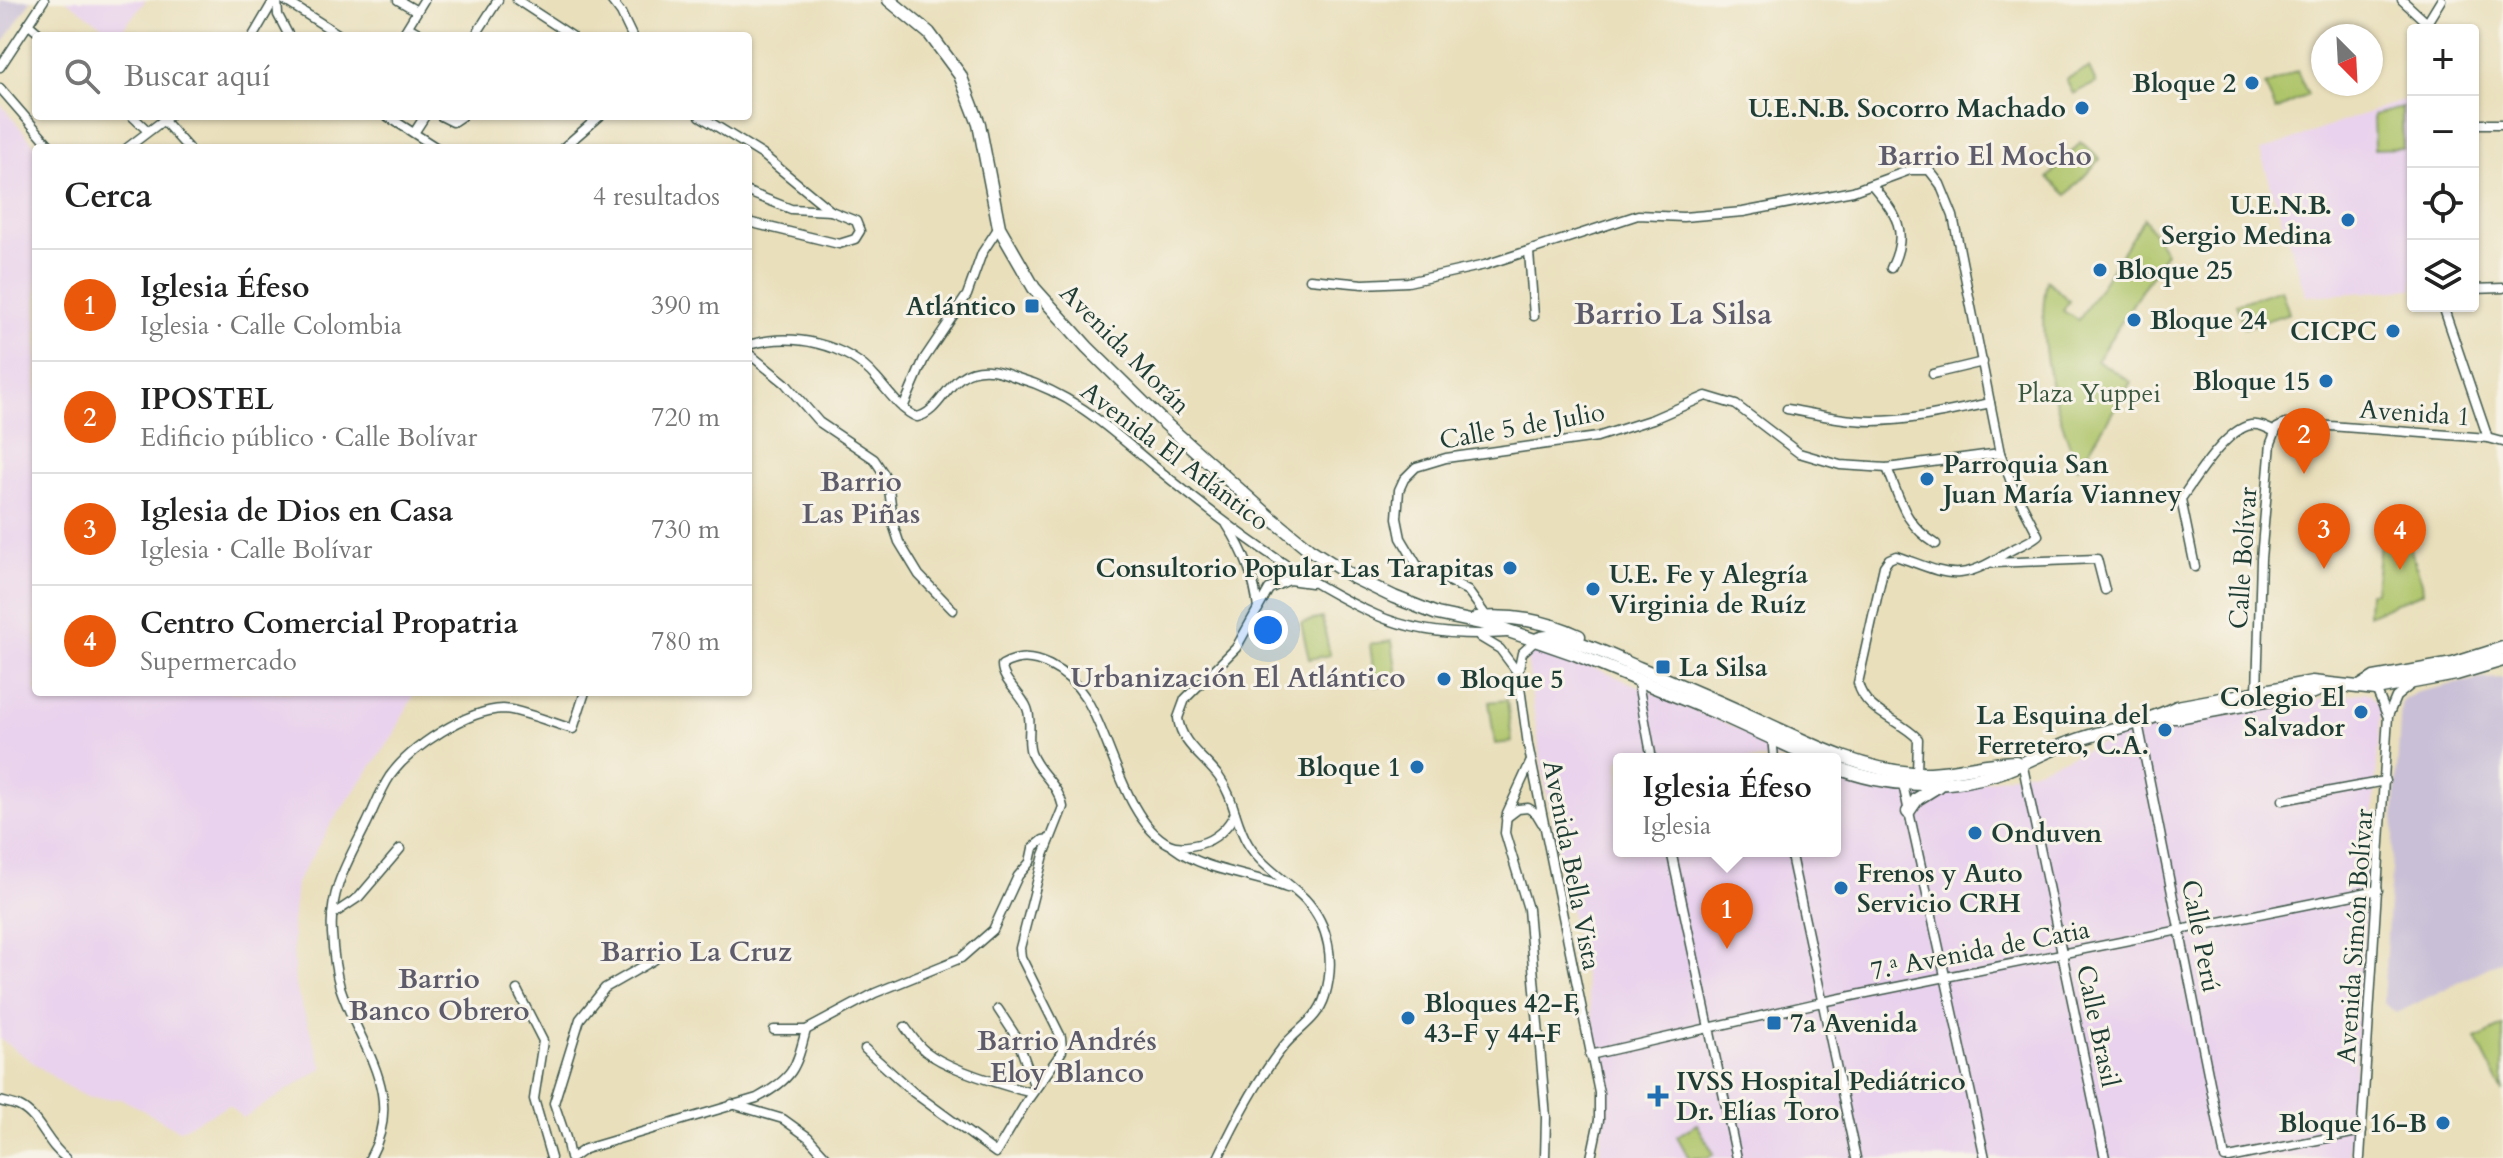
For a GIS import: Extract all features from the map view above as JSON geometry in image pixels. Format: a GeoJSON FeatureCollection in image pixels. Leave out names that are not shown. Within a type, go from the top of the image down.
{"type":"FeatureCollection","features":[{"type":"Feature","properties":{"kind":"main road","name":"Avenida Morán"},"geometry":{"type":"LineString","coordinates":[[889,0],[929,33],[960,75],[979,124],[999,227],[1034,288],[1087,347],[1159,418],[1309,549],[1353,577],[1402,601],[1536,640]]}},
{"type":"Feature","properties":{"kind":"main road","name":"Avenida Morán"},"geometry":{"type":"LineString","coordinates":[[1460,620],[1516,617],[1559,627],[1607,648],[1619,660]]}},
{"type":"Feature","properties":{"kind":"main road"},"geometry":{"type":"LineString","coordinates":[[1512,633],[1542,626],[1559,627]]}},
{"type":"Feature","properties":{"kind":"main road"},"geometry":{"type":"LineString","coordinates":[[1536,640],[1542,636],[1562,638],[1619,660],[1638,674]]}},
{"type":"Feature","properties":{"kind":"main road"},"geometry":{"type":"LineString","coordinates":[[1536,640],[1638,674],[1815,753]]}},
{"type":"Feature","properties":{"kind":"main road"},"geometry":{"type":"LineString","coordinates":[[2361,686],[2374,678],[2453,664],[2503,648]]}},
{"type":"Feature","properties":{"kind":"main road"},"geometry":{"type":"LineString","coordinates":[[1908,812],[1925,792],[1950,782],[1999,773],[2071,742],[2157,717],[2177,707],[2312,682],[2376,689],[2456,674],[2503,660]]}},
{"type":"Feature","properties":{"kind":"main road"},"geometry":{"type":"LineString","coordinates":[[2157,717],[2178,717],[2314,692],[2331,684]]}},
{"type":"Feature","properties":{"kind":"main road"},"geometry":{"type":"LineString","coordinates":[[1774,733],[1807,753]]}},
{"type":"Feature","properties":{"kind":"main road"},"geometry":{"type":"LineString","coordinates":[[1902,777],[1949,772],[1996,762],[2022,762]]}},
{"type":"Feature","properties":{"kind":"main road"},"geometry":{"type":"LineString","coordinates":[[1841,765],[1902,777],[1950,782]]}},
{"type":"Feature","properties":{"kind":"street"},"geometry":{"type":"LineString","coordinates":[[0,67],[44,0]]}},
{"type":"Feature","properties":{"kind":"street"},"geometry":{"type":"LineString","coordinates":[[256,32],[276,0]]}},
{"type":"Feature","properties":{"kind":"street"},"geometry":{"type":"LineString","coordinates":[[276,0],[278,15],[287,32]]}},
{"type":"Feature","properties":{"kind":"street"},"geometry":{"type":"LineString","coordinates":[[284,0],[335,32]]}},
{"type":"Feature","properties":{"kind":"street"},"geometry":{"type":"LineString","coordinates":[[398,0],[417,11]]}},
{"type":"Feature","properties":{"kind":"street"},"geometry":{"type":"LineString","coordinates":[[405,32],[424,0]]}},
{"type":"Feature","properties":{"kind":"street"},"geometry":{"type":"LineString","coordinates":[[478,32],[498,0]]}},
{"type":"Feature","properties":{"kind":"street"},"geometry":{"type":"LineString","coordinates":[[517,0],[566,32]]}},
{"type":"Feature","properties":{"kind":"street"},"geometry":{"type":"LineString","coordinates":[[611,0],[630,32]]}},
{"type":"Feature","properties":{"kind":"street"},"geometry":{"type":"LineString","coordinates":[[2402,0],[2424,24]]}},
{"type":"Feature","properties":{"kind":"street"},"geometry":{"type":"LineString","coordinates":[[2427,24],[2441,0]]}},
{"type":"Feature","properties":{"kind":"street"},"geometry":{"type":"LineString","coordinates":[[28,24],[37,32]]}},
{"type":"Feature","properties":{"kind":"street"},"geometry":{"type":"LineString","coordinates":[[408,27],[417,32]]}},
{"type":"Feature","properties":{"kind":"street"},"geometry":{"type":"LineString","coordinates":[[0,88],[49,144]]}},
{"type":"Feature","properties":{"kind":"street"},"geometry":{"type":"LineString","coordinates":[[136,120],[148,131]]}},
{"type":"Feature","properties":{"kind":"street"},"geometry":{"type":"LineString","coordinates":[[132,144],[163,120]]}},
{"type":"Feature","properties":{"kind":"street"},"geometry":{"type":"LineString","coordinates":[[167,120],[185,144]]}},
{"type":"Feature","properties":{"kind":"street"},"geometry":{"type":"LineString","coordinates":[[393,120],[431,144]]}},
{"type":"Feature","properties":{"kind":"street"},"geometry":{"type":"LineString","coordinates":[[414,133],[422,120]]}},
{"type":"Feature","properties":{"kind":"street"},"geometry":{"type":"LineString","coordinates":[[568,144],[595,120]]}},
{"type":"Feature","properties":{"kind":"street"},"geometry":{"type":"LineString","coordinates":[[706,120],[745,144]]}},
{"type":"Feature","properties":{"kind":"street"},"geometry":{"type":"LineString","coordinates":[[2479,124],[2503,124]]}},
{"type":"Feature","properties":{"kind":"street"},"geometry":{"type":"LineString","coordinates":[[752,148],[831,211],[856,221],[858,235],[847,243],[839,244],[752,223]]}},
{"type":"Feature","properties":{"kind":"street"},"geometry":{"type":"LineString","coordinates":[[1310,279],[1363,284],[1408,282],[1529,252],[1638,215],[1683,217],[1743,212],[1843,193],[1910,170],[1929,170],[1940,184],[1953,216],[2000,453],[2013,487],[2038,535],[1993,563],[1958,575],[1896,556],[1884,566],[1858,683],[1863,696],[1873,708],[1918,739],[1917,773]]}},
{"type":"Feature","properties":{"kind":"street"},"geometry":{"type":"LineString","coordinates":[[1872,185],[1900,227],[1899,251],[1891,268]]}},
{"type":"Feature","properties":{"kind":"street"},"geometry":{"type":"LineString","coordinates":[[752,194],[791,209],[831,211]]}},
{"type":"Feature","properties":{"kind":"street"},"geometry":{"type":"LineString","coordinates":[[752,344],[785,339],[810,342],[840,352],[861,362],[903,408],[924,359],[967,295],[982,253],[999,227]]}},
{"type":"Feature","properties":{"kind":"street"},"geometry":{"type":"LineString","coordinates":[[1529,252],[1534,316]]}},
{"type":"Feature","properties":{"kind":"street"},"geometry":{"type":"LineString","coordinates":[[2479,289],[2503,288]]}},
{"type":"Feature","properties":{"kind":"street"},"geometry":{"type":"LineString","coordinates":[[2445,312],[2488,438]]}},
{"type":"Feature","properties":{"kind":"street"},"geometry":{"type":"LineString","coordinates":[[752,356],[785,383],[819,422],[874,459],[889,489],[899,542],[919,575],[953,610]]}},
{"type":"Feature","properties":{"kind":"street"},"geometry":{"type":"LineString","coordinates":[[1933,374],[1983,362]]}},
{"type":"Feature","properties":{"kind":"street","name":"Avenida El Atlántico"},"geometry":{"type":"LineString","coordinates":[[903,408],[912,416],[924,415],[952,383],[973,372],[989,370],[1036,382],[1093,415],[1225,521],[1280,559],[1377,615],[1436,631],[1476,635],[1512,633]]}},
{"type":"Feature","properties":{"kind":"street","name":"Calle 5 de Julio"},"geometry":{"type":"LineString","coordinates":[[1487,617],[1468,591],[1417,565],[1401,538],[1397,518],[1399,490],[1404,479],[1416,467],[1446,458],[1597,437],[1653,419],[1706,396],[1736,405],[1799,453],[1840,465],[1887,468],[2000,453]]}},
{"type":"Feature","properties":{"kind":"street"},"geometry":{"type":"LineString","coordinates":[[1787,409],[1843,420],[1873,421],[1990,403]]}},
{"type":"Feature","properties":{"kind":"street","name":"Avenida 1"},"geometry":{"type":"LineString","coordinates":[[2195,567],[2181,499],[2236,431],[2251,425],[2276,430],[2285,424],[2317,425],[2488,438],[2503,442]]}},
{"type":"Feature","properties":{"kind":"street","name":"Calle Bolívar"},"geometry":{"type":"LineString","coordinates":[[2257,692],[2261,559],[2271,443],[2276,430]]}},
{"type":"Feature","properties":{"kind":"street"},"geometry":{"type":"LineString","coordinates":[[1887,468],[1908,520],[1918,533],[1936,544]]}},
{"type":"Feature","properties":{"kind":"street"},"geometry":{"type":"LineString","coordinates":[[1225,521],[1246,560],[1254,583],[1258,610]]}},
{"type":"Feature","properties":{"kind":"street"},"geometry":{"type":"LineString","coordinates":[[1993,563],[2097,559],[2105,590]]}},
{"type":"Feature","properties":{"kind":"street"},"geometry":{"type":"LineString","coordinates":[[1218,1158],[1242,1111],[1284,1045],[1313,1019],[1325,999],[1331,960],[1327,938],[1317,916],[1254,854],[1243,835],[1224,784],[1185,739],[1178,718],[1185,699],[1230,656],[1265,594],[1280,582],[1303,580],[1334,592]]}},
{"type":"Feature","properties":{"kind":"street"},"geometry":{"type":"LineString","coordinates":[[1476,635],[1500,649],[1518,673]]}},
{"type":"Feature","properties":{"kind":"street"},"geometry":{"type":"LineString","coordinates":[[1518,673],[1522,653],[1536,640]]}},
{"type":"Feature","properties":{"kind":"street"},"geometry":{"type":"LineString","coordinates":[[865,1049],[913,1092],[996,1153],[1063,1045],[1044,999],[1021,957],[1020,948],[1036,881],[1062,815],[1061,798],[1032,756],[1027,707],[1002,670],[1002,665],[1022,657],[1051,666],[1077,685],[1087,700],[1122,781],[1139,813],[1155,833],[1196,861],[1295,892]]}},
{"type":"Feature","properties":{"kind":"street","name":"Avenida Bella Vista"},"geometry":{"type":"LineString","coordinates":[[1518,673],[1530,763],[1599,1093],[1591,1158]]}},
{"type":"Feature","properties":{"kind":"street"},"geometry":{"type":"LineString","coordinates":[[1638,674],[1651,753]]}},
{"type":"Feature","properties":{"kind":"street"},"geometry":{"type":"LineString","coordinates":[[2388,716],[2396,697],[2417,682]]}},
{"type":"Feature","properties":{"kind":"street","name":"Avenida Simón Bolívar"},"geometry":{"type":"LineString","coordinates":[[2360,1158],[2388,716],[2376,689]]}},
{"type":"Feature","properties":{"kind":"street"},"geometry":{"type":"LineString","coordinates":[[370,1158],[381,1127],[385,1101],[379,1078],[340,985],[333,949],[333,898],[345,862],[385,785],[409,755],[441,733],[497,709],[511,709],[573,729],[584,696]]}},
{"type":"Feature","properties":{"kind":"street","name":"Calle Perú"},"geometry":{"type":"LineString","coordinates":[[2138,723],[2227,1158]]}},
{"type":"Feature","properties":{"kind":"street"},"geometry":{"type":"LineString","coordinates":[[1774,733],[1774,753]]}},
{"type":"Feature","properties":{"kind":"street","name":"Calle Brasil"},"geometry":{"type":"LineString","coordinates":[[2022,762],[2105,1158]]}},
{"type":"Feature","properties":{"kind":"street"},"geometry":{"type":"LineString","coordinates":[[1530,763],[1505,818],[1508,851],[1528,909],[1546,1117],[1545,1158]]}},
{"type":"Feature","properties":{"kind":"street"},"geometry":{"type":"LineString","coordinates":[[1902,777],[1985,1158]]}},
{"type":"Feature","properties":{"kind":"street"},"geometry":{"type":"LineString","coordinates":[[2283,800],[2385,781]]}},
{"type":"Feature","properties":{"kind":"street"},"geometry":{"type":"LineString","coordinates":[[1505,818],[1518,809],[1528,808],[1536,813],[1546,830]]}},
{"type":"Feature","properties":{"kind":"street"},"geometry":{"type":"LineString","coordinates":[[1172,846],[1196,845],[1215,838],[1228,826],[1235,813]]}},
{"type":"Feature","properties":{"kind":"street"},"geometry":{"type":"LineString","coordinates":[[774,1030],[806,1030],[875,993],[949,965],[970,952],[993,930],[1018,876],[1030,862],[1033,848],[1050,839]]}},
{"type":"Feature","properties":{"kind":"street"},"geometry":{"type":"LineString","coordinates":[[332,915],[359,897],[400,849]]}},
{"type":"Feature","properties":{"kind":"street"},"geometry":{"type":"LineString","coordinates":[[1672,857],[1737,1158]]}},
{"type":"Feature","properties":{"kind":"street"},"geometry":{"type":"LineString","coordinates":[[1791,857],[1856,1158]]}},
{"type":"Feature","properties":{"kind":"street","name":"7.ª Avenida de Catia"},"geometry":{"type":"LineString","coordinates":[[1590,1055],[1822,1002],[2378,890]]}},
{"type":"Feature","properties":{"kind":"street"},"geometry":{"type":"LineString","coordinates":[[654,960],[605,988],[580,1019],[554,1103],[571,1158],[585,1149],[757,1098],[786,1080],[798,1058],[806,1030]]}},
{"type":"Feature","properties":{"kind":"street"},"geometry":{"type":"LineString","coordinates":[[517,990],[543,1041],[534,1099],[551,1158]]}},
{"type":"Feature","properties":{"kind":"street"},"geometry":{"type":"LineString","coordinates":[[998,1009],[1017,1038],[1033,1090]]}},
{"type":"Feature","properties":{"kind":"street"},"geometry":{"type":"LineString","coordinates":[[905,1027],[921,1048],[939,1059],[999,1084],[1033,1090]]}},
{"type":"Feature","properties":{"kind":"street"},"geometry":{"type":"LineString","coordinates":[[0,1101],[28,1113],[57,1152],[66,1158]]}},
{"type":"Feature","properties":{"kind":"street"},"geometry":{"type":"LineString","coordinates":[[732,1104],[783,1119],[808,1137],[827,1158]]}},
{"type":"Feature","properties":{"kind":"street"},"geometry":{"type":"LineString","coordinates":[[2227,1158],[2362,1131]]}},
{"type":"Feature","properties":{"kind":"shaded area"},"geometry":{"type":"Polygon","coordinates":[[[0,0],[31,0],[0,48],[0,0]]]}},
{"type":"Feature","properties":{"kind":"shaded area"},"geometry":{"type":"Polygon","coordinates":[[[66,0],[146,0],[120,32],[111,32],[66,0]]]}},
{"type":"Feature","properties":{"kind":"shaded area","name":"U.E.N.B. Sergio Medina"},"geometry":{"type":"Polygon","coordinates":[[[2407,99],[2407,289],[2306,296],[2260,151],[2407,99]]]}},
{"type":"Feature","properties":{"kind":"shaded area"},"geometry":{"type":"Polygon","coordinates":[[[0,103],[34,144],[32,696],[413,696],[392,738],[333,821],[296,883],[292,923],[295,986],[323,1068],[243,1118],[229,1105],[179,1130],[122,1099],[89,1098],[66,1086],[0,1039],[0,103]]]}},
{"type":"Feature","properties":{"kind":"shaded area"},"geometry":{"type":"Polygon","coordinates":[[[1541,650],[1605,672],[1744,731],[1779,753],[1613,753],[1613,857],[1841,857],[1841,780],[1890,791],[1939,792],[2034,770],[2117,738],[2156,727],[2366,692],[2371,695],[2381,707],[2349,1158],[1599,1158],[1607,1090],[1545,784],[1527,657],[1541,650]]]}},
{"type":"Feature","properties":{"kind":"shaded area"},"geometry":{"type":"Polygon","coordinates":[[[2503,678],[2503,960],[2397,1013],[2383,1003],[2401,704],[2418,692],[2478,679],[2503,678]]]}},
{"type":"Feature","properties":{"kind":"green space"},"geometry":{"type":"Polygon","coordinates":[[[2089,68],[2096,83],[2073,94],[2066,79],[2089,68]]]}},
{"type":"Feature","properties":{"kind":"green space"},"geometry":{"type":"Polygon","coordinates":[[[2297,71],[2308,95],[2276,110],[2265,86],[2297,71]]]}},
{"type":"Feature","properties":{"kind":"green space"},"geometry":{"type":"Polygon","coordinates":[[[2402,108],[2403,148],[2374,149],[2373,115],[2402,108]]]}},
{"type":"Feature","properties":{"kind":"green space"},"geometry":{"type":"Polygon","coordinates":[[[2081,142],[2100,159],[2067,195],[2048,178],[2081,142]]]}},
{"type":"Feature","properties":{"kind":"green space","name":"Plaza Yuppei"},"geometry":{"type":"Polygon","coordinates":[[[2144,218],[2166,252],[2097,360],[2131,382],[2078,468],[2049,376],[2043,327],[2047,280],[2069,301],[2063,311],[2079,320],[2144,218]]]}},
{"type":"Feature","properties":{"kind":"green space"},"geometry":{"type":"Polygon","coordinates":[[[2281,289],[2289,313],[2244,328],[2236,304],[2281,289]]]}},
{"type":"Feature","properties":{"kind":"green space"},"geometry":{"type":"Polygon","coordinates":[[[2380,543],[2409,545],[2423,592],[2368,615],[2369,592],[2375,592],[2380,543]]]}},
{"type":"Feature","properties":{"kind":"green space"},"geometry":{"type":"Polygon","coordinates":[[[1322,618],[1330,655],[1309,659],[1301,623],[1322,618]]]}},
{"type":"Feature","properties":{"kind":"green space"},"geometry":{"type":"Polygon","coordinates":[[[1392,641],[1398,683],[1375,686],[1370,644],[1392,641]]]}},
{"type":"Feature","properties":{"kind":"green space"},"geometry":{"type":"Polygon","coordinates":[[[1507,700],[1512,742],[1495,744],[1489,702],[1507,700]]]}},
{"type":"Feature","properties":{"kind":"green space"},"geometry":{"type":"Polygon","coordinates":[[[2503,1026],[2503,1092],[2476,1039],[2503,1026]]]}},
{"type":"Feature","properties":{"kind":"green space"},"geometry":{"type":"Polygon","coordinates":[[[1697,1124],[1714,1154],[1708,1158],[1689,1158],[1677,1136],[1697,1124]]]}},
{"type":"Feature","properties":{"kind":"place","name":"Bloque 2"},"geometry":{"type":"Point","coordinates":[2252,83]}},
{"type":"Feature","properties":{"kind":"place","name":"U.E.N.B. Socorro Machado"},"geometry":{"type":"Point","coordinates":[2082,108]}},
{"type":"Feature","properties":{"kind":"place","name":"U.E.N.B. Sergio Medina"},"geometry":{"type":"Point","coordinates":[2348,220]}},
{"type":"Feature","properties":{"kind":"place","name":"Bloque 25"},"geometry":{"type":"Point","coordinates":[2100,270]}},
{"type":"Feature","properties":{"kind":"place","name":"Atlántico"},"geometry":{"type":"Point","coordinates":[1032,306]}},
{"type":"Feature","properties":{"kind":"place","name":"Bloque 24"},"geometry":{"type":"Point","coordinates":[2134,320]}},
{"type":"Feature","properties":{"kind":"place","name":"CICPC"},"geometry":{"type":"Point","coordinates":[2393,331]}},
{"type":"Feature","properties":{"kind":"place","name":"Bloque 15"},"geometry":{"type":"Point","coordinates":[2326,381]}},
{"type":"Feature","properties":{"kind":"place","name":"IPOSTEL"},"geometry":{"type":"Point","coordinates":[2304,474]}},
{"type":"Feature","properties":{"kind":"place","name":"Parroquia San Juan María Vianney"},"geometry":{"type":"Point","coordinates":[1927,479]}},
{"type":"Feature","properties":{"kind":"place","name":"Consultorio Popular Las Tarapitas"},"geometry":{"type":"Point","coordinates":[1510,568]}},
{"type":"Feature","properties":{"kind":"place","name":"Iglesia de Dios en Casa"},"geometry":{"type":"Point","coordinates":[2324,569]}},
{"type":"Feature","properties":{"kind":"place","name":"Centro Comercial Propatria"},"geometry":{"type":"Point","coordinates":[2400,570]}},
{"type":"Feature","properties":{"kind":"place","name":"U.E. Fe y Alegría Virginia de Ruíz"},"geometry":{"type":"Point","coordinates":[1593,589]}},
{"type":"Feature","properties":{"kind":"place","name":"La Silsa"},"geometry":{"type":"Point","coordinates":[1663,667]}},
{"type":"Feature","properties":{"kind":"place","name":"Bloque 5"},"geometry":{"type":"Point","coordinates":[1444,679]}},
{"type":"Feature","properties":{"kind":"place","name":"Colegio El Salvador"},"geometry":{"type":"Point","coordinates":[2361,712]}},
{"type":"Feature","properties":{"kind":"place","name":"La Esquina del Ferretero, C.A."},"geometry":{"type":"Point","coordinates":[2165,730]}},
{"type":"Feature","properties":{"kind":"place","name":"Bloque 1"},"geometry":{"type":"Point","coordinates":[1417,767]}},
{"type":"Feature","properties":{"kind":"place","name":"Onduven"},"geometry":{"type":"Point","coordinates":[1975,833]}},
{"type":"Feature","properties":{"kind":"place","name":"Frenos y Auto Servicio CRH"},"geometry":{"type":"Point","coordinates":[1841,888]}},
{"type":"Feature","properties":{"kind":"place","name":"Iglesia Éfeso"},"geometry":{"type":"Point","coordinates":[1727,949]}},
{"type":"Feature","properties":{"kind":"place","name":"Bloques 42-F, 43-F y 44-F"},"geometry":{"type":"Point","coordinates":[1408,1018]}},
{"type":"Feature","properties":{"kind":"place","name":"7a Avenida"},"geometry":{"type":"Point","coordinates":[1774,1023]}},
{"type":"Feature","properties":{"kind":"place","name":"IVSS Hospital Pediátrico Dr. Elías Toro"},"geometry":{"type":"Point","coordinates":[1658,1096]}},
{"type":"Feature","properties":{"kind":"place","name":"Bloque 16-B"},"geometry":{"type":"Point","coordinates":[2443,1123]}},
{"type":"Feature","properties":{"kind":"district","name":"Barrio El Mocho"},"geometry":{"type":"Point","coordinates":[1985,156]}},
{"type":"Feature","properties":{"kind":"district","name":"Barrio La Silsa"},"geometry":{"type":"Point","coordinates":[1673,314]}},
{"type":"Feature","properties":{"kind":"district","name":"Barrio Las Piñas"},"geometry":{"type":"Point","coordinates":[861,498]}},
{"type":"Feature","properties":{"kind":"district","name":"Urbanización El Atlántico"},"geometry":{"type":"Point","coordinates":[1238,678]}},
{"type":"Feature","properties":{"kind":"district","name":"Barrio La Cruz"},"geometry":{"type":"Point","coordinates":[696,952]}},
{"type":"Feature","properties":{"kind":"district","name":"Barrio Banco Obrero"},"geometry":{"type":"Point","coordinates":[439,995]}},
{"type":"Feature","properties":{"kind":"district","name":"Barrio Andrés Eloy Blanco"},"geometry":{"type":"Point","coordinates":[1067,1057]}}]}
